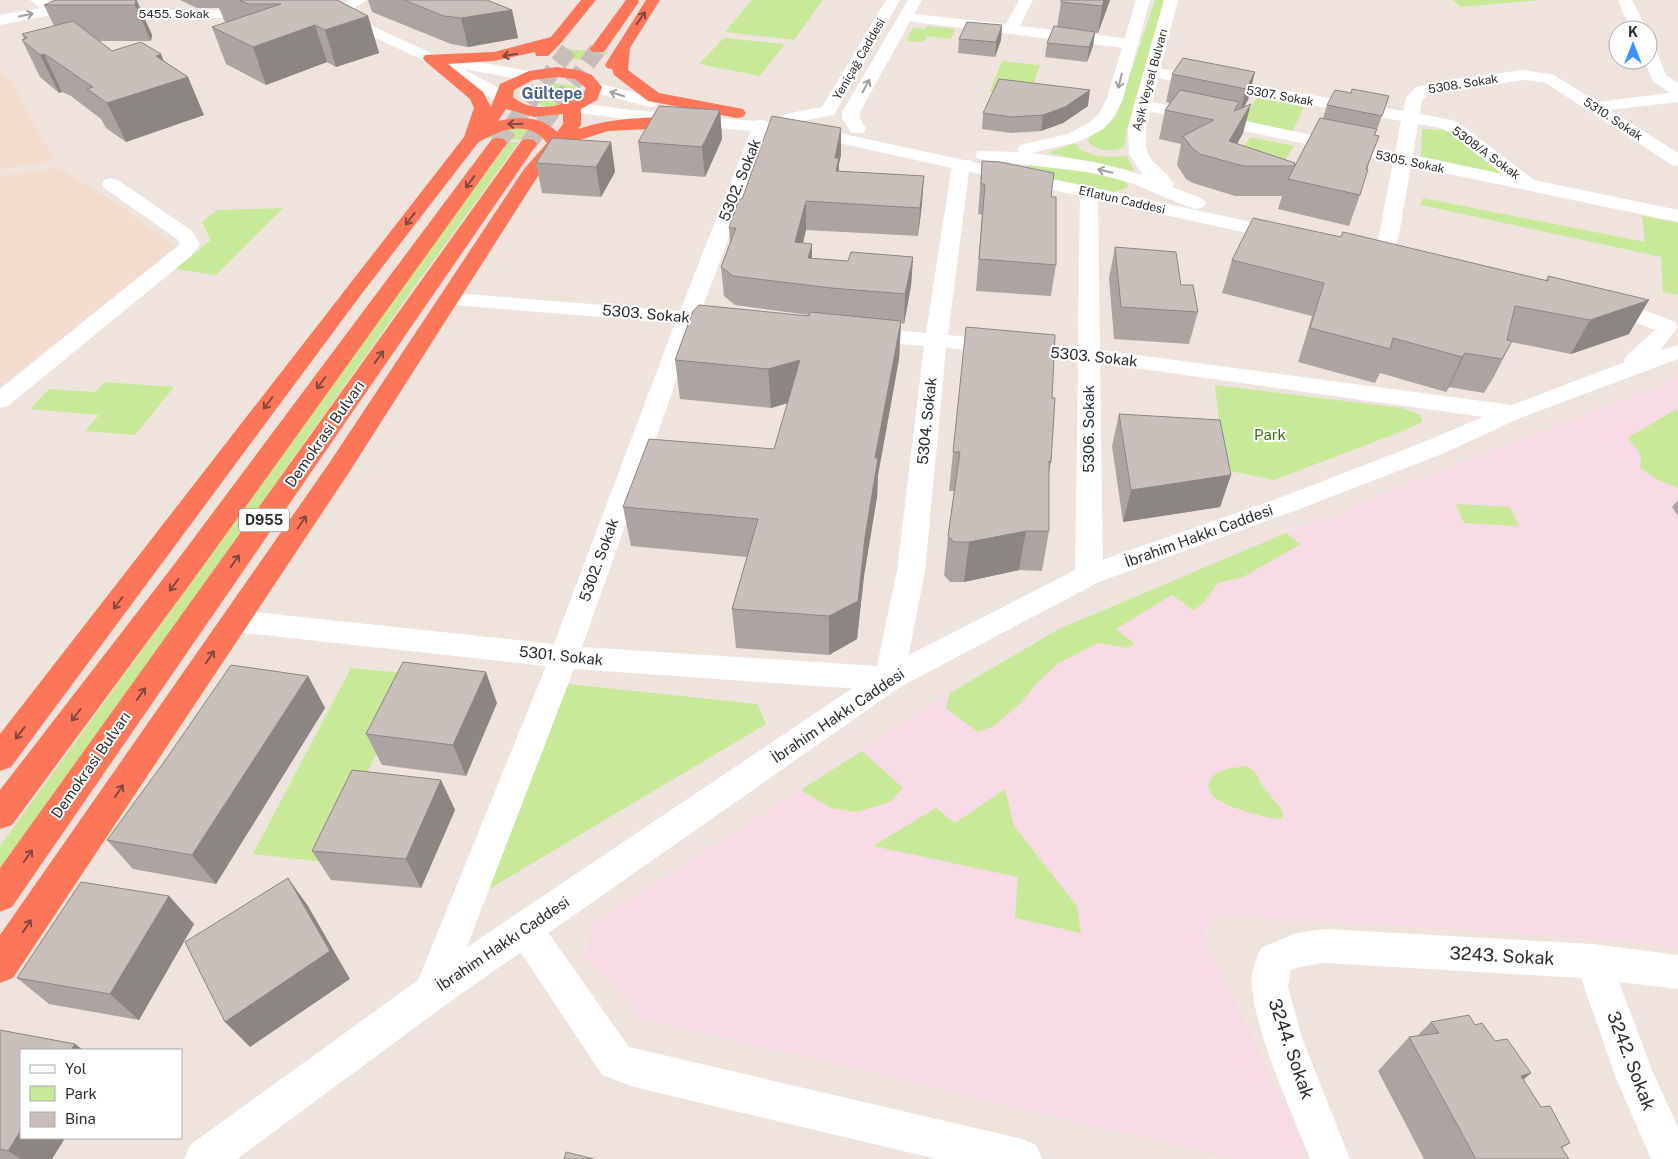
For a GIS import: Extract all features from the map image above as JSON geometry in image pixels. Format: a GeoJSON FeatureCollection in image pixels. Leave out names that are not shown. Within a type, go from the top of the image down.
{"type":"FeatureCollection","features":[{"type":"Feature","properties":{"kind":"highway"},"geometry":{"type":"LineString","coordinates":[[529,76],[530,64],[556,40],[589,0]]}},
{"type":"Feature","properties":{"kind":"highway"},"geometry":{"type":"LineString","coordinates":[[598,49],[633,0]]}},
{"type":"Feature","properties":{"kind":"highway"},"geometry":{"type":"LineString","coordinates":[[504,98],[514,107],[536,112],[572,107],[591,96],[594,87],[623,49],[635,26],[653,0]]}},
{"type":"Feature","properties":{"kind":"highway"},"geometry":{"type":"LineString","coordinates":[[556,40],[551,54],[552,58],[565,65],[574,66],[607,62],[623,49]]}},
{"type":"Feature","properties":{"kind":"highway"},"geometry":{"type":"LineString","coordinates":[[431,58],[462,61],[486,59],[522,53],[556,40]]}},
{"type":"Feature","properties":{"kind":"highway"},"geometry":{"type":"LineString","coordinates":[[623,49],[619,64],[620,72],[654,97],[749,119]]}},
{"type":"Feature","properties":{"kind":"highway"},"geometry":{"type":"LineString","coordinates":[[431,58],[477,96],[483,108],[482,116],[471,140]]}},
{"type":"Feature","properties":{"kind":"highway"},"geometry":{"type":"LineString","coordinates":[[0,758],[471,140],[494,116],[504,98],[506,88],[529,76],[545,73],[568,73],[586,78],[594,87]]}},
{"type":"Feature","properties":{"kind":"highway"},"geometry":{"type":"LineString","coordinates":[[0,966],[339,468],[531,173],[572,125],[572,107]]}},
{"type":"Feature","properties":{"kind":"highway"},"geometry":{"type":"LineString","coordinates":[[556,142],[605,126],[628,123],[704,122]]}},
{"type":"Feature","properties":{"kind":"highway"},"geometry":{"type":"LineString","coordinates":[[471,140],[492,128],[520,124],[540,126],[548,131],[556,142]]}},
{"type":"Feature","properties":{"kind":"highway","name":"D955"},"geometry":{"type":"LineString","coordinates":[[0,814],[186,569],[498,143]]}},
{"type":"Feature","properties":{"kind":"highway","name":"Demokrasi Bulvarı"},"geometry":{"type":"LineString","coordinates":[[0,896],[528,144]]}},
{"type":"Feature","properties":{"kind":"street","name":"5455. Sokak"},"geometry":{"type":"LineString","coordinates":[[37,0],[52,10],[72,14],[276,14]]}},
{"type":"Feature","properties":{"kind":"street"},"geometry":{"type":"LineString","coordinates":[[335,8],[360,0]]}},
{"type":"Feature","properties":{"kind":"street","name":"Yeniçağ Caddesi"},"geometry":{"type":"LineString","coordinates":[[791,118],[828,110],[893,0]]}},
{"type":"Feature","properties":{"kind":"street","name":"Yeniçağ Caddesi"},"geometry":{"type":"LineString","coordinates":[[857,129],[851,118],[851,112],[915,0]]}},
{"type":"Feature","properties":{"kind":"street"},"geometry":{"type":"LineString","coordinates":[[1011,29],[1026,0]]}},
{"type":"Feature","properties":{"kind":"street","name":"Aşık Veysal Bulvarı"},"geometry":{"type":"LineString","coordinates":[[1030,152],[1065,141],[1090,130],[1105,118],[1112,106],[1132,44],[1143,0]]}},
{"type":"Feature","properties":{"kind":"street","name":"Aşık Veysal Bulvarı"},"geometry":{"type":"LineString","coordinates":[[1147,178],[1139,161],[1122,150],[1143,105],[1171,0]]}},
{"type":"Feature","properties":{"kind":"street"},"geometry":{"type":"LineString","coordinates":[[1625,0],[1634,20]]}},
{"type":"Feature","properties":{"kind":"street"},"geometry":{"type":"LineString","coordinates":[[335,8],[358,24],[431,58],[504,98]]}},
{"type":"Feature","properties":{"kind":"street"},"geometry":{"type":"LineString","coordinates":[[0,20],[52,10]]}},
{"type":"Feature","properties":{"kind":"street"},"geometry":{"type":"LineString","coordinates":[[905,16],[1132,44]]}},
{"type":"Feature","properties":{"kind":"street"},"geometry":{"type":"LineString","coordinates":[[431,58],[529,76]]}},
{"type":"Feature","properties":{"kind":"street"},"geometry":{"type":"LineString","coordinates":[[1656,70],[1659,78],[1678,91]]}},
{"type":"Feature","properties":{"kind":"street","name":"5307. Sokak"},"geometry":{"type":"LineString","coordinates":[[1152,72],[1409,119]]}},
{"type":"Feature","properties":{"kind":"street","name":"5308. Sokak"},"geometry":{"type":"LineString","coordinates":[[1382,251],[1388,240],[1414,98],[1422,90],[1442,86],[1523,75],[1548,78]]}},
{"type":"Feature","properties":{"kind":"street","name":"5310. Sokak"},"geometry":{"type":"LineString","coordinates":[[1548,78],[1678,161]]}},
{"type":"Feature","properties":{"kind":"street","name":"Eflatun Caddesi"},"geometry":{"type":"LineString","coordinates":[[572,107],[704,122],[749,119],[791,118],[857,129],[972,159],[1021,177],[1114,198],[1298,234],[1183,200],[1147,178],[1066,162],[1030,152],[972,159],[808,131],[749,119],[642,101],[594,87]]}},
{"type":"Feature","properties":{"kind":"street"},"geometry":{"type":"LineString","coordinates":[[1594,107],[1678,97]]}},
{"type":"Feature","properties":{"kind":"street","name":"5305. Sokak"},"geometry":{"type":"LineString","coordinates":[[1143,105],[1678,216]]}},
{"type":"Feature","properties":{"kind":"street","name":"5302. Sokak"},"geometry":{"type":"LineString","coordinates":[[432,993],[564,657],[725,217],[759,133],[749,119]]}},
{"type":"Feature","properties":{"kind":"street","name":"5308/A Sokak"},"geometry":{"type":"LineString","coordinates":[[1409,119],[1432,121],[1456,129],[1532,187]]}},
{"type":"Feature","properties":{"kind":"street"},"geometry":{"type":"LineString","coordinates":[[1090,130],[1082,138],[1084,146],[1096,152],[1122,150]]}},
{"type":"Feature","properties":{"kind":"street"},"geometry":{"type":"LineString","coordinates":[[1021,177],[1018,166],[1030,152]]}},
{"type":"Feature","properties":{"kind":"street","name":"5304. Sokak"},"geometry":{"type":"LineString","coordinates":[[889,679],[911,571],[936,342],[960,171],[972,159]]}},
{"type":"Feature","properties":{"kind":"street"},"geometry":{"type":"LineString","coordinates":[[1114,198],[1127,198],[1133,195],[1147,178]]}},
{"type":"Feature","properties":{"kind":"street"},"geometry":{"type":"LineString","coordinates":[[0,402],[183,253],[190,244],[185,235],[111,184]]}},
{"type":"Feature","properties":{"kind":"street","name":"5306. Sokak"},"geometry":{"type":"LineString","coordinates":[[1088,576],[1089,192]]}},
{"type":"Feature","properties":{"kind":"street"},"geometry":{"type":"LineString","coordinates":[[1584,296],[1656,308],[1675,321],[1662,338],[1647,347],[1626,370]]}},
{"type":"Feature","properties":{"kind":"street","name":"5303. Sokak"},"geometry":{"type":"LineString","coordinates":[[465,300],[749,323]]}},
{"type":"Feature","properties":{"kind":"street","name":"5303. Sokak"},"geometry":{"type":"LineString","coordinates":[[837,332],[1089,356],[1512,412]]}},
{"type":"Feature","properties":{"kind":"street","name":"İbrahim Hakkı Caddesi"},"geometry":{"type":"LineString","coordinates":[[204,1159],[274,1106],[432,993],[889,679],[1088,576],[1294,502],[1433,448],[1512,412],[1678,352]]}},
{"type":"Feature","properties":{"kind":"street","name":"5301. Sokak"},"geometry":{"type":"LineString","coordinates":[[235,621],[564,657],[889,679]]}},
{"type":"Feature","properties":{"kind":"street"},"geometry":{"type":"LineString","coordinates":[[526,930],[616,1061],[643,1070],[1022,1159]]}},
{"type":"Feature","properties":{"kind":"street","name":"3243. Sokak"},"geometry":{"type":"LineString","coordinates":[[1325,946],[1593,961],[1678,972]]}},
{"type":"Feature","properties":{"kind":"street","name":"3244. Sokak"},"geometry":{"type":"LineString","coordinates":[[1325,946],[1296,950],[1274,960],[1270,987],[1283,1038],[1330,1159]]}},
{"type":"Feature","properties":{"kind":"street","name":"3242. Sokak"},"geometry":{"type":"LineString","coordinates":[[1593,961],[1635,1078],[1672,1159]]}},
{"type":"Feature","properties":{"kind":"shaded area"},"geometry":{"type":"Polygon","coordinates":[[[0,73],[12,81],[54,161],[3,169],[0,172],[0,73]]]}},
{"type":"Feature","properties":{"kind":"shaded area"},"geometry":{"type":"Polygon","coordinates":[[[58,168],[113,201],[177,247],[0,386],[0,176],[58,168]]]}},
{"type":"Feature","properties":{"kind":"shaded area"},"geometry":{"type":"Polygon","coordinates":[[[1678,378],[1678,948],[1611,940],[1222,915],[1203,932],[1305,1149],[1300,1159],[1234,1159],[642,1018],[585,957],[593,924],[950,693],[1059,629],[1295,529],[1344,512],[1390,491],[1678,378]]]}},
{"type":"Feature","properties":{"kind":"green space"},"geometry":{"type":"Polygon","coordinates":[[[752,0],[823,0],[794,40],[725,32],[752,0]]]}},
{"type":"Feature","properties":{"kind":"green space"},"geometry":{"type":"Polygon","coordinates":[[[1155,0],[1164,0],[1127,129],[1124,147],[1110,150],[1097,148],[1089,143],[1088,139],[1116,116],[1155,0]]]}},
{"type":"Feature","properties":{"kind":"green space"},"geometry":{"type":"Polygon","coordinates":[[[1452,0],[1541,0],[1461,7],[1452,0]]]}},
{"type":"Feature","properties":{"kind":"green space"},"geometry":{"type":"Polygon","coordinates":[[[927,26],[955,29],[951,39],[927,36],[923,42],[906,41],[913,28],[926,29],[927,26]]]}},
{"type":"Feature","properties":{"kind":"green space"},"geometry":{"type":"Polygon","coordinates":[[[724,38],[785,44],[760,76],[699,64],[724,38]]]}},
{"type":"Feature","properties":{"kind":"green space"},"geometry":{"type":"Polygon","coordinates":[[[563,49],[609,52],[600,58],[583,60],[566,58],[563,49]]]}},
{"type":"Feature","properties":{"kind":"green space"},"geometry":{"type":"Polygon","coordinates":[[[1002,61],[1040,65],[1029,96],[990,91],[1002,61]]]}},
{"type":"Feature","properties":{"kind":"green space"},"geometry":{"type":"Polygon","coordinates":[[[553,83],[575,86],[580,93],[570,102],[555,106],[539,104],[527,97],[531,90],[553,83]]]}},
{"type":"Feature","properties":{"kind":"green space"},"geometry":{"type":"Polygon","coordinates":[[[1257,98],[1304,107],[1292,132],[1242,122],[1257,98]]]}},
{"type":"Feature","properties":{"kind":"green space"},"geometry":{"type":"Polygon","coordinates":[[[518,127],[533,131],[540,136],[539,141],[485,138],[490,134],[518,127]]]}},
{"type":"Feature","properties":{"kind":"green space"},"geometry":{"type":"Polygon","coordinates":[[[1422,129],[1446,130],[1503,175],[1421,157],[1422,129]]]}},
{"type":"Feature","properties":{"kind":"green space"},"geometry":{"type":"Polygon","coordinates":[[[1251,137],[1294,146],[1273,179],[1227,167],[1251,137]]]}},
{"type":"Feature","properties":{"kind":"green space"},"geometry":{"type":"Polygon","coordinates":[[[509,142],[519,142],[0,873],[0,846],[441,233],[509,142]]]}},
{"type":"Feature","properties":{"kind":"green space"},"geometry":{"type":"Polygon","coordinates":[[[1075,143],[1085,152],[1098,156],[1127,156],[1134,171],[1048,153],[1075,143]]]}},
{"type":"Feature","properties":{"kind":"green space"},"geometry":{"type":"Polygon","coordinates":[[[1038,162],[1126,181],[1128,187],[1115,192],[1030,174],[1027,168],[1029,165],[1038,162]]]}},
{"type":"Feature","properties":{"kind":"green space"},"geometry":{"type":"Polygon","coordinates":[[[1423,198],[1645,242],[1642,216],[1678,223],[1678,295],[1663,292],[1661,257],[1421,205],[1423,198]]]}},
{"type":"Feature","properties":{"kind":"green space"},"geometry":{"type":"Polygon","coordinates":[[[283,208],[216,275],[175,269],[211,240],[202,222],[217,210],[283,208]]]}},
{"type":"Feature","properties":{"kind":"green space"},"geometry":{"type":"Polygon","coordinates":[[[105,382],[174,387],[135,435],[85,431],[99,415],[30,409],[49,389],[95,392],[105,382]]]}},
{"type":"Feature","properties":{"kind":"green space","name":"Park"},"geometry":{"type":"Polygon","coordinates":[[[1215,385],[1402,408],[1421,415],[1422,422],[1274,480],[1225,470],[1215,385]]]}},
{"type":"Feature","properties":{"kind":"green space"},"geometry":{"type":"Polygon","coordinates":[[[1676,409],[1678,412],[1678,488],[1660,481],[1640,468],[1641,455],[1628,438],[1676,409]]]}},
{"type":"Feature","properties":{"kind":"green space"},"geometry":{"type":"Polygon","coordinates":[[[1456,504],[1510,507],[1519,526],[1464,523],[1456,504]]]}},
{"type":"Feature","properties":{"kind":"green space"},"geometry":{"type":"Polygon","coordinates":[[[1286,533],[1301,544],[1243,577],[1218,583],[1205,601],[1194,611],[1172,595],[1116,629],[1135,644],[1127,648],[1098,643],[1059,663],[1037,683],[1021,703],[994,726],[978,732],[946,708],[950,693],[1059,629],[1286,533]]]}},
{"type":"Feature","properties":{"kind":"green space"},"geometry":{"type":"Polygon","coordinates":[[[351,668],[414,674],[325,862],[253,854],[351,668]]]}},
{"type":"Feature","properties":{"kind":"green space"},"geometry":{"type":"Polygon","coordinates":[[[568,684],[757,704],[766,724],[489,889],[568,684]]]}},
{"type":"Feature","properties":{"kind":"green space"},"geometry":{"type":"Polygon","coordinates":[[[862,751],[903,788],[890,802],[856,812],[831,808],[801,790],[862,751]]]}},
{"type":"Feature","properties":{"kind":"green space"},"geometry":{"type":"Polygon","coordinates":[[[1246,766],[1255,772],[1262,785],[1282,810],[1283,818],[1269,818],[1248,812],[1226,804],[1213,796],[1208,787],[1213,776],[1222,770],[1246,766]]]}},
{"type":"Feature","properties":{"kind":"green space"},"geometry":{"type":"Polygon","coordinates":[[[1005,789],[1014,826],[1077,906],[1081,933],[1015,918],[1018,877],[873,846],[936,808],[955,823],[1005,789]]]}},
{"type":"Feature","properties":{"kind":"building"},"geometry":{"type":"Polygon","coordinates":[[[56,0],[136,0],[135,5],[44,5],[56,0]]]}},
{"type":"Feature","properties":{"kind":"building"},"geometry":{"type":"Polygon","coordinates":[[[239,0],[337,0],[368,16],[325,30],[315,25],[253,47],[212,27],[281,4],[249,4],[239,0]]]}},
{"type":"Feature","properties":{"kind":"building"},"geometry":{"type":"Polygon","coordinates":[[[404,0],[487,0],[512,10],[461,18],[444,16],[404,0]]]}},
{"type":"Feature","properties":{"kind":"building"},"geometry":{"type":"Polygon","coordinates":[[[1061,0],[1104,0],[1102,6],[1061,2],[1061,0]]]}},
{"type":"Feature","properties":{"kind":"building"},"geometry":{"type":"Polygon","coordinates":[[[73,21],[112,51],[141,42],[161,54],[156,56],[188,77],[107,103],[87,89],[93,87],[44,54],[40,55],[22,40],[27,38],[22,34],[73,21]]]}},
{"type":"Feature","properties":{"kind":"building"},"geometry":{"type":"Polygon","coordinates":[[[967,22],[1002,25],[996,42],[959,39],[967,22]]]}},
{"type":"Feature","properties":{"kind":"building"},"geometry":{"type":"Polygon","coordinates":[[[1054,26],[1095,32],[1089,47],[1047,43],[1054,26]]]}},
{"type":"Feature","properties":{"kind":"building"},"geometry":{"type":"Polygon","coordinates":[[[1183,58],[1255,72],[1246,89],[1172,74],[1183,58]]]}},
{"type":"Feature","properties":{"kind":"building"},"geometry":{"type":"Polygon","coordinates":[[[999,79],[1090,90],[1065,107],[1043,115],[1012,117],[983,113],[999,79]]]}},
{"type":"Feature","properties":{"kind":"building"},"geometry":{"type":"Polygon","coordinates":[[[1352,89],[1389,96],[1382,116],[1327,105],[1335,90],[1351,93],[1352,89]]]}},
{"type":"Feature","properties":{"kind":"building"},"geometry":{"type":"Polygon","coordinates":[[[1180,90],[1239,102],[1234,111],[1251,104],[1229,141],[1295,163],[1294,166],[1243,166],[1200,154],[1193,149],[1183,136],[1214,120],[1165,110],[1180,90]]]}},
{"type":"Feature","properties":{"kind":"building"},"geometry":{"type":"Polygon","coordinates":[[[659,106],[720,110],[702,147],[638,142],[659,106]]]}},
{"type":"Feature","properties":{"kind":"building"},"geometry":{"type":"Polygon","coordinates":[[[772,116],[841,128],[835,158],[839,158],[836,171],[924,176],[920,208],[806,201],[795,242],[812,244],[808,258],[848,261],[851,252],[913,257],[905,294],[831,288],[733,276],[721,267],[736,228],[729,228],[739,199],[742,199],[772,116]]]}},
{"type":"Feature","properties":{"kind":"building"},"geometry":{"type":"Polygon","coordinates":[[[1320,118],[1377,129],[1374,135],[1379,136],[1366,169],[1368,169],[1360,195],[1288,179],[1320,118]]]}},
{"type":"Feature","properties":{"kind":"building"},"geometry":{"type":"Polygon","coordinates":[[[552,138],[611,142],[596,167],[536,163],[552,138]]]}},
{"type":"Feature","properties":{"kind":"building"},"geometry":{"type":"Polygon","coordinates":[[[982,161],[1000,162],[1054,173],[1051,197],[1056,197],[1056,265],[979,259],[985,184],[981,184],[982,161]]]}},
{"type":"Feature","properties":{"kind":"building"},"geometry":{"type":"Polygon","coordinates":[[[1253,218],[1341,237],[1343,232],[1548,281],[1548,276],[1649,300],[1590,320],[1515,306],[1507,340],[1512,341],[1502,359],[1465,353],[1462,357],[1393,338],[1390,349],[1310,328],[1324,283],[1232,260],[1253,218]]]}},
{"type":"Feature","properties":{"kind":"building"},"geometry":{"type":"Polygon","coordinates":[[[1115,247],[1176,252],[1181,285],[1193,285],[1198,312],[1121,307],[1115,247]]]}},
{"type":"Feature","properties":{"kind":"building"},"geometry":{"type":"Polygon","coordinates":[[[699,305],[809,316],[810,312],[901,321],[875,458],[878,458],[865,537],[858,601],[829,616],[732,609],[758,519],[623,507],[649,439],[774,449],[800,360],[768,369],[675,360],[693,311],[699,305]]]}},
{"type":"Feature","properties":{"kind":"building"},"geometry":{"type":"Polygon","coordinates":[[[966,327],[1055,335],[1052,398],[1055,398],[1051,462],[1049,461],[1049,531],[1026,531],[969,542],[954,542],[948,536],[960,452],[953,452],[966,327]]]}},
{"type":"Feature","properties":{"kind":"building"},"geometry":{"type":"Polygon","coordinates":[[[1119,414],[1220,420],[1231,475],[1131,490],[1119,414]]]}},
{"type":"Feature","properties":{"kind":"building"},"geometry":{"type":"Polygon","coordinates":[[[403,662],[486,672],[453,745],[366,734],[403,662]]]}},
{"type":"Feature","properties":{"kind":"building"},"geometry":{"type":"Polygon","coordinates":[[[231,665],[308,676],[192,855],[107,840],[164,762],[231,665]]]}},
{"type":"Feature","properties":{"kind":"building"},"geometry":{"type":"Polygon","coordinates":[[[352,770],[441,780],[406,859],[312,851],[352,770]]]}},
{"type":"Feature","properties":{"kind":"building"},"geometry":{"type":"Polygon","coordinates":[[[288,878],[330,951],[225,1022],[185,942],[288,878]]]}},
{"type":"Feature","properties":{"kind":"building"},"geometry":{"type":"Polygon","coordinates":[[[81,882],[169,896],[110,994],[17,978],[81,882]]]}},
{"type":"Feature","properties":{"kind":"building"},"geometry":{"type":"Polygon","coordinates":[[[1469,1015],[1475,1025],[1482,1023],[1495,1041],[1507,1039],[1531,1073],[1521,1076],[1541,1107],[1550,1106],[1570,1143],[1561,1147],[1569,1159],[1476,1159],[1409,1037],[1439,1033],[1431,1022],[1469,1015]]]}},
{"type":"Feature","properties":{"kind":"building"},"geometry":{"type":"Polygon","coordinates":[[[0,1030],[75,1044],[72,1049],[20,1049],[20,1132],[8,1151],[0,1149],[0,1030]]]}},
{"type":"Feature","properties":{"kind":"building"},"geometry":{"type":"Polygon","coordinates":[[[566,1152],[594,1159],[564,1159],[566,1152]]]}},
{"type":"Feature","properties":{"kind":"tunnel"},"geometry":{"type":"LineString","coordinates":[[498,143],[570,48]]}},
{"type":"Feature","properties":{"kind":"tunnel"},"geometry":{"type":"LineString","coordinates":[[528,144],[598,49]]}},
{"type":"Feature","properties":{"kind":"district","name":"Gültepe"},"geometry":{"type":"Point","coordinates":[552,93]}}]}
